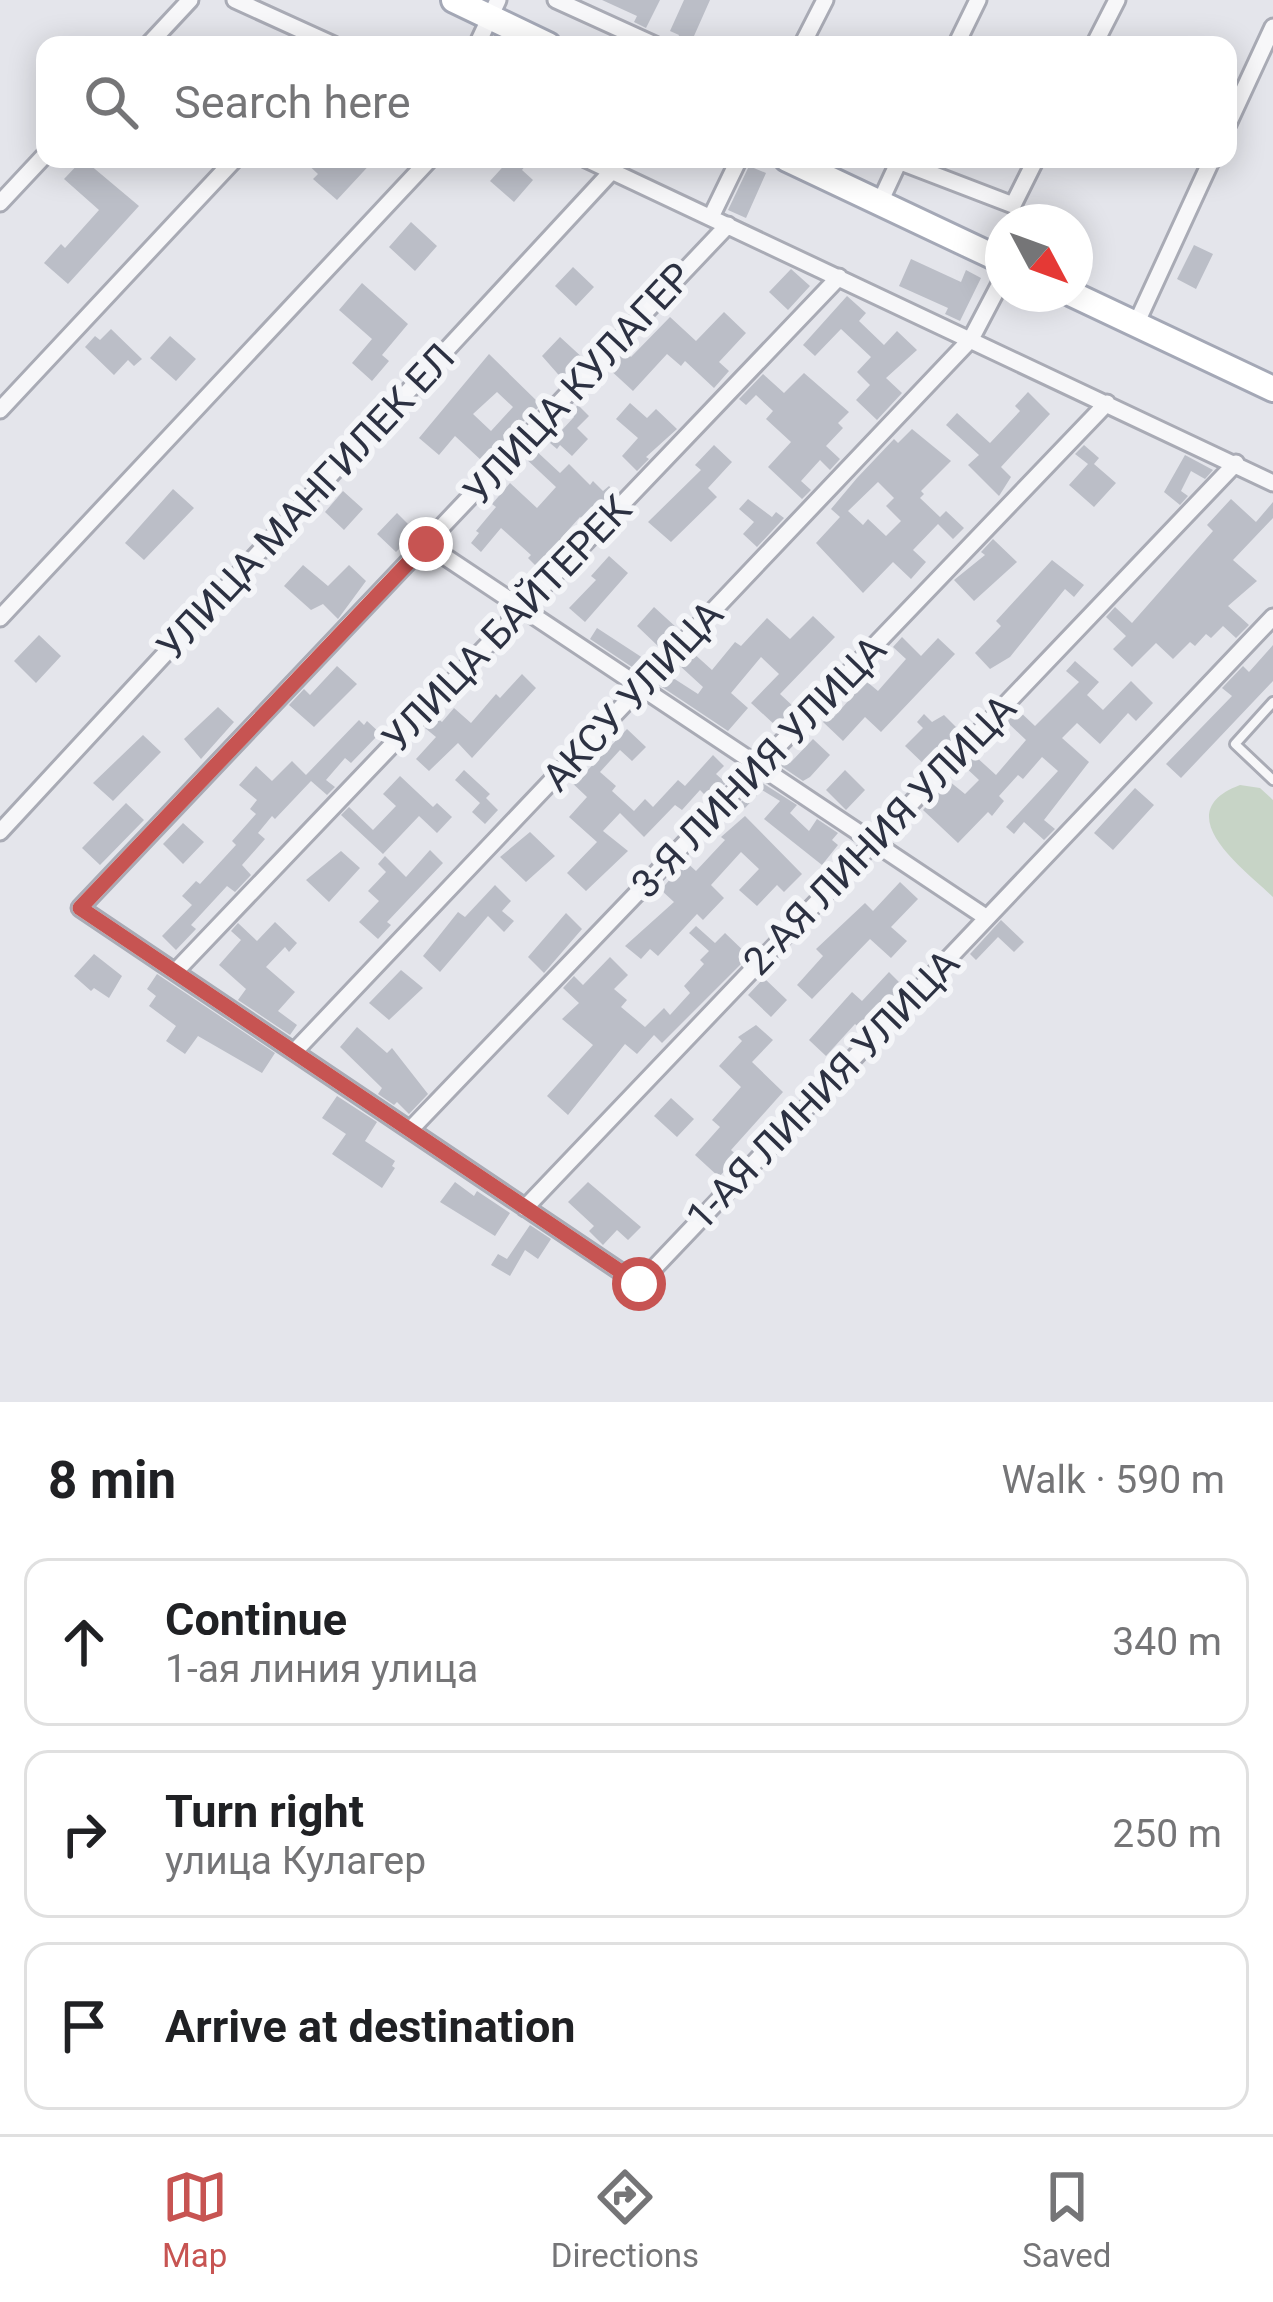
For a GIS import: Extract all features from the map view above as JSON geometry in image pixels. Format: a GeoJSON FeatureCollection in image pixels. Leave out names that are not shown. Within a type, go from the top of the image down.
{"type":"FeatureCollection","features":[{"type":"Feature","properties":{"kind":"main road"},"geometry":{"type":"LineString","coordinates":[[454,0],[495,9],[535,36]]}},
{"type":"Feature","properties":{"kind":"main road"},"geometry":{"type":"LineString","coordinates":[[806,168],[985,252]]}},
{"type":"Feature","properties":{"kind":"main road"},"geometry":{"type":"LineString","coordinates":[[1093,304],[1273,389]]}},
{"type":"Feature","properties":{"kind":"street"},"geometry":{"type":"LineString","coordinates":[[156,36],[190,0]]}},
{"type":"Feature","properties":{"kind":"street"},"geometry":{"type":"LineString","coordinates":[[235,0],[314,36]]}},
{"type":"Feature","properties":{"kind":"street"},"geometry":{"type":"LineString","coordinates":[[556,0],[635,36]]}},
{"type":"Feature","properties":{"kind":"street"},"geometry":{"type":"LineString","coordinates":[[807,36],[826,0]]}},
{"type":"Feature","properties":{"kind":"street"},"geometry":{"type":"LineString","coordinates":[[960,36],[978,0]]}},
{"type":"Feature","properties":{"kind":"street"},"geometry":{"type":"LineString","coordinates":[[1099,36],[1117,0]]}},
{"type":"Feature","properties":{"kind":"street"},"geometry":{"type":"LineString","coordinates":[[482,36],[495,9]]}},
{"type":"Feature","properties":{"kind":"street"},"geometry":{"type":"LineString","coordinates":[[1237,105],[1273,27]]}},
{"type":"Feature","properties":{"kind":"street"},"geometry":{"type":"LineString","coordinates":[[1,200],[36,163]]}},
{"type":"Feature","properties":{"kind":"street"},"geometry":{"type":"LineString","coordinates":[[0,410],[227,168]]}},
{"type":"Feature","properties":{"kind":"street"},"geometry":{"type":"LineString","coordinates":[[0,618],[422,168]]}},
{"type":"Feature","properties":{"kind":"street"},"geometry":{"type":"LineString","coordinates":[[606,168],[1273,483]]}},
{"type":"Feature","properties":{"kind":"street"},"geometry":{"type":"LineString","coordinates":[[711,217],[736,168]]}},
{"type":"Feature","properties":{"kind":"street"},"geometry":{"type":"LineString","coordinates":[[880,202],[894,168]]}},
{"type":"Feature","properties":{"kind":"street"},"geometry":{"type":"LineString","coordinates":[[917,168],[1013,206],[1032,168]]}},
{"type":"Feature","properties":{"kind":"street"},"geometry":{"type":"LineString","coordinates":[[1136,324],[1208,168]]}},
{"type":"Feature","properties":{"kind":"street","name":"УЛИЦА МАНГИЛЕК ЕЛ"},"geometry":{"type":"LineString","coordinates":[[0,832],[613,171]]}},
{"type":"Feature","properties":{"kind":"street","name":"УЛИЦА КУЛАГЕР"},"geometry":{"type":"LineString","coordinates":[[80,908],[728,225]]}},
{"type":"Feature","properties":{"kind":"street","name":"УЛИЦА БАЙТЕРЕК"},"geometry":{"type":"LineString","coordinates":[[175,972],[839,277]]}},
{"type":"Feature","properties":{"kind":"street","name":"АКСУ УЛИЦА"},"geometry":{"type":"LineString","coordinates":[[294,1052],[971,339],[985,312]]}},
{"type":"Feature","properties":{"kind":"street","name":"3-Я ЛИНИЯ УЛИЦА"},"geometry":{"type":"LineString","coordinates":[[410,1130],[1107,403]]}},
{"type":"Feature","properties":{"kind":"street","name":"2-АЯ ЛИНИЯ УЛИЦА"},"geometry":{"type":"LineString","coordinates":[[525,1208],[1236,463]]}},
{"type":"Feature","properties":{"kind":"street"},"geometry":{"type":"LineString","coordinates":[[426,544],[986,918]]}},
{"type":"Feature","properties":{"kind":"street","name":"1-АЯ ЛИНИЯ УЛИЦА"},"geometry":{"type":"LineString","coordinates":[[80,908],[639,1284],[1273,617]]}},
{"type":"Feature","properties":{"kind":"lane"},"geometry":{"type":"LineString","coordinates":[[1273,702],[1234,744],[1273,780]]}},
{"type":"Feature","properties":{"kind":"green space"},"geometry":{"type":"Polygon","coordinates":[[[1240,785],[1260,788],[1273,800],[1273,897],[1230,857],[1210,825],[1210,810],[1219,797],[1240,785]]]}},
{"type":"Feature","properties":{"kind":"building"},"geometry":{"type":"Polygon","coordinates":[[[602,0],[660,0],[646,28],[634,22],[637,16],[602,0]]]}},
{"type":"Feature","properties":{"kind":"building"},"geometry":{"type":"Polygon","coordinates":[[[684,0],[710,0],[694,36],[670,31],[684,0]]]}},
{"type":"Feature","properties":{"kind":"building"},"geometry":{"type":"Polygon","coordinates":[[[74,168],[94,168],[139,206],[68,284],[44,263],[61,244],[65,248],[99,210],[64,179],[74,168]]]}},
{"type":"Feature","properties":{"kind":"building"},"geometry":{"type":"Polygon","coordinates":[[[312,168],[367,168],[337,200],[313,179],[318,174],[312,168]]]}},
{"type":"Feature","properties":{"kind":"building"},"geometry":{"type":"Polygon","coordinates":[[[502,168],[524,168],[533,180],[514,202],[490,181],[502,168]]]}},
{"type":"Feature","properties":{"kind":"building"},"geometry":{"type":"Polygon","coordinates":[[[748,168],[766,173],[746,218],[728,210],[748,168]]]}},
{"type":"Feature","properties":{"kind":"building"},"geometry":{"type":"Polygon","coordinates":[[[411,222],[437,246],[415,271],[389,247],[411,222]]]}},
{"type":"Feature","properties":{"kind":"building"},"geometry":{"type":"Polygon","coordinates":[[[1194,245],[1213,254],[1196,289],[1177,279],[1194,245]]]}},
{"type":"Feature","properties":{"kind":"building"},"geometry":{"type":"Polygon","coordinates":[[[911,259],[961,282],[966,270],[981,278],[960,321],[945,314],[948,308],[899,286],[911,259]]]}},
{"type":"Feature","properties":{"kind":"building"},"geometry":{"type":"Polygon","coordinates":[[[573,267],[594,287],[576,306],[555,286],[573,267]]]}},
{"type":"Feature","properties":{"kind":"building"},"geometry":{"type":"Polygon","coordinates":[[[791,269],[810,286],[788,310],[769,292],[791,269]]]}},
{"type":"Feature","properties":{"kind":"building"},"geometry":{"type":"Polygon","coordinates":[[[362,283],[408,324],[382,355],[389,361],[372,381],[352,363],[372,339],[339,310],[362,283]]]}},
{"type":"Feature","properties":{"kind":"building"},"geometry":{"type":"Polygon","coordinates":[[[847,296],[866,313],[859,321],[884,345],[897,331],[917,350],[886,378],[902,393],[877,420],[856,400],[870,385],[857,372],[871,357],[841,329],[815,356],[803,345],[847,296]]]}},
{"type":"Feature","properties":{"kind":"building"},"geometry":{"type":"Polygon","coordinates":[[[724,312],[746,333],[719,362],[729,371],[714,388],[685,361],[681,366],[667,354],[633,391],[608,368],[625,351],[631,357],[670,317],[696,341],[724,312]]]}},
{"type":"Feature","properties":{"kind":"building"},"geometry":{"type":"Polygon","coordinates":[[[111,329],[142,359],[134,366],[128,360],[114,375],[85,347],[111,329]]]}},
{"type":"Feature","properties":{"kind":"building"},"geometry":{"type":"Polygon","coordinates":[[[170,336],[196,359],[176,381],[150,358],[170,336]]]}},
{"type":"Feature","properties":{"kind":"building"},"geometry":{"type":"Polygon","coordinates":[[[560,337],[584,359],[564,381],[542,356],[560,337]]]}},
{"type":"Feature","properties":{"kind":"building"},"geometry":{"type":"Polygon","coordinates":[[[489,354],[541,405],[482,461],[455,436],[439,455],[419,438],[489,354]],[[497,392],[473,414],[491,431],[513,407],[497,392]]]}},
{"type":"Feature","properties":{"kind":"building"},"geometry":{"type":"Polygon","coordinates":[[[804,373],[849,412],[838,423],[843,428],[826,446],[840,459],[830,470],[820,460],[801,481],[811,490],[802,499],[768,467],[791,442],[766,419],[773,411],[756,395],[746,405],[739,399],[763,374],[784,393],[804,373]]]}},
{"type":"Feature","properties":{"kind":"building"},"geometry":{"type":"Polygon","coordinates":[[[1028,392],[1050,414],[1001,467],[1011,477],[999,496],[968,465],[979,455],[946,425],[957,413],[990,443],[1020,411],[1015,406],[1028,392]]]}},
{"type":"Feature","properties":{"kind":"building"},"geometry":{"type":"Polygon","coordinates":[[[630,403],[647,418],[656,409],[677,429],[637,471],[622,456],[638,438],[616,419],[630,403]]]}},
{"type":"Feature","properties":{"kind":"building"},"geometry":{"type":"Polygon","coordinates":[[[578,405],[589,416],[577,428],[588,439],[572,456],[550,443],[574,417],[570,413],[578,405]]]}},
{"type":"Feature","properties":{"kind":"building"},"geometry":{"type":"Polygon","coordinates":[[[912,429],[951,461],[921,491],[920,498],[940,517],[946,511],[964,528],[953,539],[938,524],[913,550],[926,562],[911,579],[893,562],[863,593],[816,543],[840,517],[831,509],[894,439],[898,443],[912,429]],[[878,482],[848,511],[863,525],[868,519],[886,536],[901,521],[886,506],[894,498],[878,482]]]}},
{"type":"Feature","properties":{"kind":"building"},"geometry":{"type":"Polygon","coordinates":[[[714,445],[732,462],[708,488],[717,497],[671,542],[648,522],[701,470],[695,465],[714,445]]]}},
{"type":"Feature","properties":{"kind":"building"},"geometry":{"type":"Polygon","coordinates":[[[1084,445],[1099,458],[1094,464],[1116,483],[1094,507],[1069,485],[1088,464],[1075,454],[1084,445]]]}},
{"type":"Feature","properties":{"kind":"building"},"geometry":{"type":"Polygon","coordinates":[[[533,448],[560,473],[569,464],[590,485],[593,481],[603,491],[609,486],[616,493],[587,523],[580,517],[563,536],[569,542],[541,571],[501,528],[481,552],[471,543],[496,507],[492,504],[510,483],[537,508],[556,487],[524,457],[533,448]]]}},
{"type":"Feature","properties":{"kind":"building"},"geometry":{"type":"Polygon","coordinates":[[[1185,455],[1213,470],[1205,479],[1191,471],[1181,491],[1188,496],[1180,505],[1164,492],[1185,455]]]}},
{"type":"Feature","properties":{"kind":"building"},"geometry":{"type":"Polygon","coordinates":[[[173,489],[194,508],[144,560],[125,543],[173,489]]]}},
{"type":"Feature","properties":{"kind":"building"},"geometry":{"type":"Polygon","coordinates":[[[343,491],[363,509],[344,530],[325,512],[343,491]]]}},
{"type":"Feature","properties":{"kind":"building"},"geometry":{"type":"Polygon","coordinates":[[[748,499],[772,517],[776,512],[784,518],[757,547],[743,534],[754,522],[739,509],[748,499]]]}},
{"type":"Feature","properties":{"kind":"building"},"geometry":{"type":"Polygon","coordinates":[[[1231,499],[1256,522],[1273,502],[1273,518],[1233,560],[1257,581],[1228,606],[1249,625],[1236,638],[1223,626],[1195,646],[1190,642],[1173,659],[1156,643],[1132,667],[1113,649],[1126,636],[1106,617],[1115,607],[1132,623],[1213,531],[1207,525],[1231,499]]]}},
{"type":"Feature","properties":{"kind":"building"},"geometry":{"type":"Polygon","coordinates":[[[397,513],[416,532],[396,552],[377,534],[397,513]]]}},
{"type":"Feature","properties":{"kind":"building"},"geometry":{"type":"Polygon","coordinates":[[[993,539],[1017,562],[974,601],[954,580],[985,555],[981,552],[993,539]]]}},
{"type":"Feature","properties":{"kind":"building"},"geometry":{"type":"Polygon","coordinates":[[[609,556],[628,573],[585,622],[569,608],[596,580],[591,576],[609,556]]]}},
{"type":"Feature","properties":{"kind":"building"},"geometry":{"type":"Polygon","coordinates":[[[1052,560],[1084,585],[1074,597],[1065,589],[1010,657],[990,669],[975,653],[1001,626],[996,621],[1052,560]]]}},
{"type":"Feature","properties":{"kind":"building"},"geometry":{"type":"Polygon","coordinates":[[[303,565],[328,586],[349,565],[366,581],[338,619],[323,604],[311,610],[284,586],[303,565]]]}},
{"type":"Feature","properties":{"kind":"building"},"geometry":{"type":"Polygon","coordinates":[[[654,607],[677,628],[659,647],[637,626],[654,607]]]}},
{"type":"Feature","properties":{"kind":"building"},"geometry":{"type":"Polygon","coordinates":[[[813,616],[835,637],[780,694],[794,707],[776,726],[751,703],[779,674],[761,657],[731,693],[748,708],[728,731],[659,685],[670,676],[698,694],[703,687],[679,665],[691,651],[712,670],[735,642],[741,646],[767,618],[790,639],[813,616]]]}},
{"type":"Feature","properties":{"kind":"building"},"geometry":{"type":"Polygon","coordinates":[[[597,628],[646,660],[638,671],[590,639],[597,628]]]}},
{"type":"Feature","properties":{"kind":"building"},"geometry":{"type":"Polygon","coordinates":[[[39,635],[61,656],[36,683],[14,661],[39,635]]]}},
{"type":"Feature","properties":{"kind":"building"},"geometry":{"type":"Polygon","coordinates":[[[902,637],[921,656],[938,638],[955,654],[881,732],[865,717],[843,741],[823,722],[830,715],[833,718],[866,681],[878,691],[906,659],[893,647],[902,637]]]}},
{"type":"Feature","properties":{"kind":"building"},"geometry":{"type":"Polygon","coordinates":[[[1273,645],[1273,681],[1181,778],[1166,764],[1232,696],[1222,688],[1243,666],[1249,672],[1273,645]]]}},
{"type":"Feature","properties":{"kind":"building"},"geometry":{"type":"Polygon","coordinates":[[[1075,661],[1099,682],[1087,695],[1103,710],[1131,681],[1153,703],[1136,721],[1128,713],[1100,744],[1077,723],[1062,738],[1089,762],[1044,820],[1055,829],[1044,840],[1024,822],[1014,834],[1006,827],[1058,771],[1042,757],[999,796],[1004,801],[992,816],[988,812],[958,843],[923,810],[949,781],[965,794],[979,780],[964,766],[974,755],[996,775],[1026,740],[1007,722],[1018,710],[1035,726],[1079,682],[1066,671],[1075,661]]]}},
{"type":"Feature","properties":{"kind":"building"},"geometry":{"type":"Polygon","coordinates":[[[337,666],[357,684],[314,727],[289,705],[304,689],[310,695],[337,666]]]}},
{"type":"Feature","properties":{"kind":"building"},"geometry":{"type":"Polygon","coordinates":[[[522,674],[536,688],[472,758],[458,743],[429,771],[416,759],[436,737],[425,728],[436,717],[442,722],[454,708],[471,723],[522,674]]]}},
{"type":"Feature","properties":{"kind":"building"},"geometry":{"type":"Polygon","coordinates":[[[218,707],[234,722],[201,759],[184,739],[218,707]]]}},
{"type":"Feature","properties":{"kind":"building"},"geometry":{"type":"Polygon","coordinates":[[[924,714],[932,722],[944,715],[962,733],[928,768],[905,746],[923,728],[917,722],[924,714]]]}},
{"type":"Feature","properties":{"kind":"building"},"geometry":{"type":"Polygon","coordinates":[[[359,720],[380,733],[351,763],[345,758],[326,780],[335,787],[327,795],[311,781],[275,819],[272,816],[258,833],[265,839],[242,865],[251,875],[235,892],[227,886],[191,925],[196,929],[176,950],[162,936],[192,905],[182,896],[196,881],[200,884],[236,845],[232,841],[256,814],[250,809],[257,800],[239,785],[256,766],[272,781],[292,761],[306,775],[359,720]]]}},
{"type":"Feature","properties":{"kind":"building"},"geometry":{"type":"Polygon","coordinates":[[[627,729],[646,747],[632,761],[620,750],[600,772],[634,811],[645,799],[653,807],[678,780],[685,786],[713,755],[724,766],[716,774],[726,783],[710,800],[700,790],[682,810],[675,805],[644,837],[620,813],[603,831],[628,851],[586,891],[567,873],[597,842],[569,817],[587,797],[569,780],[579,769],[584,774],[627,729]]]}},
{"type":"Feature","properties":{"kind":"building"},"geometry":{"type":"Polygon","coordinates":[[[143,735],[161,752],[113,801],[93,783],[143,735]]]}},
{"type":"Feature","properties":{"kind":"building"},"geometry":{"type":"Polygon","coordinates":[[[813,739],[830,755],[803,781],[778,764],[782,760],[790,763],[813,739]]]}},
{"type":"Feature","properties":{"kind":"building"},"geometry":{"type":"Polygon","coordinates":[[[464,770],[490,794],[486,798],[498,810],[485,824],[472,812],[480,803],[455,780],[464,770]]]}},
{"type":"Feature","properties":{"kind":"building"},"geometry":{"type":"Polygon","coordinates":[[[845,770],[865,790],[846,810],[826,790],[845,770]]]}},
{"type":"Feature","properties":{"kind":"building"},"geometry":{"type":"Polygon","coordinates":[[[400,776],[433,807],[437,803],[452,817],[437,833],[419,816],[383,854],[341,815],[349,807],[373,830],[396,806],[383,794],[400,776]]]}},
{"type":"Feature","properties":{"kind":"building"},"geometry":{"type":"Polygon","coordinates":[[[761,782],[797,805],[790,813],[809,831],[817,819],[838,833],[832,840],[838,845],[822,865],[764,819],[780,801],[762,790],[745,808],[740,803],[761,782]]]}},
{"type":"Feature","properties":{"kind":"building"},"geometry":{"type":"Polygon","coordinates":[[[1135,788],[1154,805],[1113,850],[1094,833],[1135,788]]]}},
{"type":"Feature","properties":{"kind":"building"},"geometry":{"type":"Polygon","coordinates":[[[126,803],[144,820],[100,865],[82,848],[126,803]]]}},
{"type":"Feature","properties":{"kind":"building"},"geometry":{"type":"Polygon","coordinates":[[[745,816],[802,874],[784,892],[777,885],[757,906],[739,890],[759,869],[741,852],[711,885],[724,898],[703,920],[697,914],[658,956],[650,949],[641,959],[625,946],[674,902],[661,890],[685,861],[696,871],[725,840],[721,837],[745,816]]]}},
{"type":"Feature","properties":{"kind":"building"},"geometry":{"type":"Polygon","coordinates":[[[183,823],[204,842],[183,864],[163,844],[183,823]]]}},
{"type":"Feature","properties":{"kind":"building"},"geometry":{"type":"Polygon","coordinates":[[[530,832],[555,856],[526,882],[500,857],[530,832]]]}},
{"type":"Feature","properties":{"kind":"building"},"geometry":{"type":"Polygon","coordinates":[[[430,850],[443,863],[387,922],[391,925],[378,939],[359,922],[379,901],[368,891],[386,872],[378,864],[385,856],[406,877],[430,850]]]}},
{"type":"Feature","properties":{"kind":"building"},"geometry":{"type":"Polygon","coordinates":[[[341,851],[360,868],[329,902],[306,880],[341,851]]]}},
{"type":"Feature","properties":{"kind":"building"},"geometry":{"type":"Polygon","coordinates":[[[900,882],[918,899],[891,927],[907,941],[891,958],[870,939],[812,999],[797,985],[823,956],[816,949],[865,903],[873,911],[900,882]]]}},
{"type":"Feature","properties":{"kind":"building"},"geometry":{"type":"Polygon","coordinates":[[[495,885],[511,901],[502,911],[514,921],[504,932],[488,916],[440,972],[423,956],[458,912],[465,917],[495,885]]]}},
{"type":"Feature","properties":{"kind":"building"},"geometry":{"type":"Polygon","coordinates":[[[566,913],[582,929],[544,973],[528,957],[566,913]]]}},
{"type":"Feature","properties":{"kind":"building"},"geometry":{"type":"Polygon","coordinates":[[[1001,920],[1024,942],[1014,952],[998,937],[976,960],[970,954],[1001,920]]]}},
{"type":"Feature","properties":{"kind":"building"},"geometry":{"type":"Polygon","coordinates":[[[275,922],[297,943],[289,952],[285,947],[266,967],[295,992],[278,1011],[297,1025],[290,1035],[238,1000],[246,989],[219,965],[241,940],[231,931],[238,923],[257,941],[275,922]]]}},
{"type":"Feature","properties":{"kind":"building"},"geometry":{"type":"Polygon","coordinates":[[[696,926],[715,943],[725,933],[749,956],[662,1043],[654,1035],[637,1054],[625,1044],[568,1115],[547,1096],[593,1045],[562,1019],[579,1003],[563,988],[574,976],[583,985],[610,957],[628,975],[614,989],[627,1000],[621,1007],[645,1027],[664,1008],[670,1015],[690,993],[684,986],[709,951],[689,933],[696,926]]]}},
{"type":"Feature","properties":{"kind":"building"},"geometry":{"type":"Polygon","coordinates":[[[94,954],[122,976],[109,998],[94,988],[91,991],[74,976],[94,954]]]}},
{"type":"Feature","properties":{"kind":"building"},"geometry":{"type":"Polygon","coordinates":[[[401,970],[423,988],[389,1020],[369,1003],[401,970]]]}},
{"type":"Feature","properties":{"kind":"building"},"geometry":{"type":"Polygon","coordinates":[[[889,972],[904,987],[862,1030],[855,1024],[826,1056],[809,1040],[852,992],[862,1001],[889,972]]]}},
{"type":"Feature","properties":{"kind":"building"},"geometry":{"type":"Polygon","coordinates":[[[157,974],[275,1053],[262,1073],[198,1036],[185,1054],[166,1041],[176,1026],[149,1006],[156,996],[147,989],[157,974]]]}},
{"type":"Feature","properties":{"kind":"building"},"geometry":{"type":"Polygon","coordinates":[[[764,978],[787,1000],[771,1017],[748,995],[764,978]]]}},
{"type":"Feature","properties":{"kind":"building"},"geometry":{"type":"Polygon","coordinates":[[[756,1025],[773,1040],[752,1062],[783,1092],[731,1150],[738,1156],[719,1177],[695,1155],[720,1127],[712,1120],[741,1087],[719,1066],[742,1041],[738,1037],[756,1025]]]}},
{"type":"Feature","properties":{"kind":"building"},"geometry":{"type":"Polygon","coordinates":[[[357,1027],[387,1053],[392,1048],[428,1094],[409,1114],[378,1094],[382,1088],[340,1047],[357,1027]]]}},
{"type":"Feature","properties":{"kind":"building"},"geometry":{"type":"Polygon","coordinates":[[[337,1096],[377,1122],[365,1141],[395,1161],[382,1188],[332,1154],[346,1134],[322,1118],[337,1096]]]}},
{"type":"Feature","properties":{"kind":"building"},"geometry":{"type":"Polygon","coordinates":[[[671,1098],[694,1119],[677,1137],[654,1116],[671,1098]]]}},
{"type":"Feature","properties":{"kind":"building"},"geometry":{"type":"Polygon","coordinates":[[[455,1182],[510,1213],[495,1236],[440,1202],[455,1182]]]}},
{"type":"Feature","properties":{"kind":"building"},"geometry":{"type":"Polygon","coordinates":[[[588,1182],[641,1227],[628,1240],[617,1230],[603,1245],[589,1231],[594,1226],[568,1202],[588,1182]]]}},
{"type":"Feature","properties":{"kind":"building"},"geometry":{"type":"Polygon","coordinates":[[[530,1225],[551,1239],[538,1259],[525,1250],[510,1276],[491,1265],[498,1254],[507,1259],[530,1225]]]}},
{"type":"Feature","properties":{"kind":"route"},"geometry":{"type":"LineString","coordinates":[[426,544],[80,908],[639,1284]]}}]}
